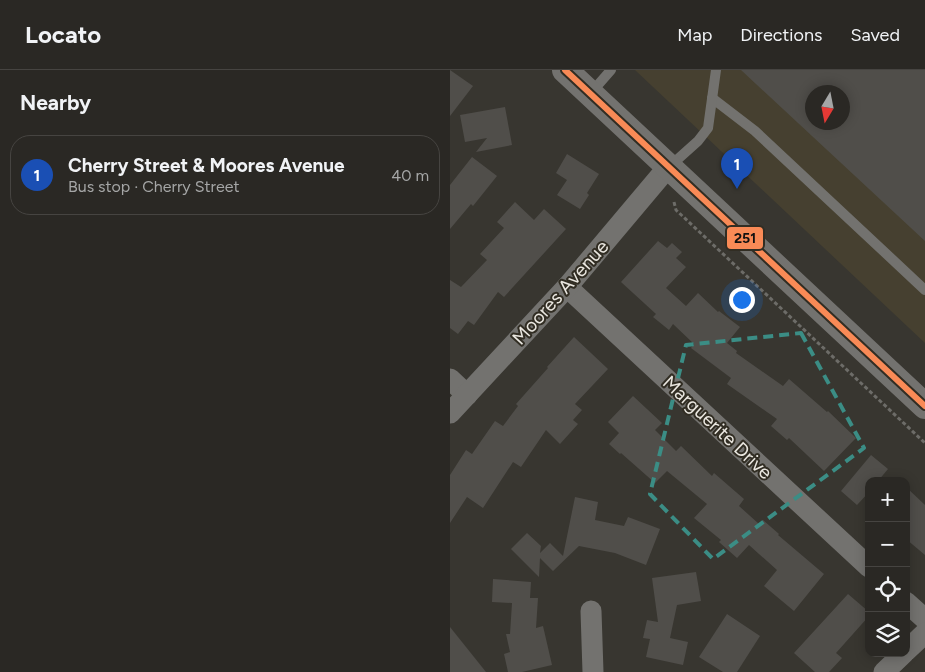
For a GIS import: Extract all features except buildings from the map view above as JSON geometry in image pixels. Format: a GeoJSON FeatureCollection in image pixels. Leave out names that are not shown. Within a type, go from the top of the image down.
{"type":"FeatureCollection","features":[{"type":"Feature","properties":{"kind":"street"},"geometry":{"type":"LineString","coordinates":[[565,70],[925,406]]}},
{"type":"Feature","properties":{"kind":"street","name":"Moores Avenue"},"geometry":{"type":"LineString","coordinates":[[450,414],[567,287],[668,167]]}},
{"type":"Feature","properties":{"kind":"street","name":"Marguerite Drive"},"geometry":{"type":"LineString","coordinates":[[567,287],[865,563]]}},
{"type":"Feature","properties":{"kind":"street"},"geometry":{"type":"LineString","coordinates":[[450,379],[467,395]]}},
{"type":"Feature","properties":{"kind":"street"},"geometry":{"type":"LineString","coordinates":[[910,606],[925,619]]}},
{"type":"Feature","properties":{"kind":"street"},"geometry":{"type":"LineString","coordinates":[[591,611],[593,672]]}},
{"type":"Feature","properties":{"kind":"street"},"geometry":{"type":"LineString","coordinates":[[910,647],[925,633]]}},
{"type":"Feature","properties":{"kind":"street"},"geometry":{"type":"LineString","coordinates":[[884,672],[900,657]]}},
{"type":"Feature","properties":{"kind":"lane"},"geometry":{"type":"LineString","coordinates":[[590,94],[611,70]]}},
{"type":"Feature","properties":{"kind":"lane"},"geometry":{"type":"LineString","coordinates":[[668,167],[698,141],[708,128],[716,70]]}},
{"type":"Feature","properties":{"kind":"lane"},"geometry":{"type":"LineString","coordinates":[[712,98],[755,131],[925,290]]}},
{"type":"Feature","properties":{"kind":"path"},"geometry":{"type":"LineString","coordinates":[[668,167],[676,210],[925,443]]}},
{"type":"Feature","properties":{"kind":"highlighted area"},"geometry":{"type":"Polygon","coordinates":[[[801,333],[864,448],[713,559],[650,494],[686,345],[801,333]]]}},
{"type":"Feature","properties":{"kind":"shaded area"},"geometry":{"type":"Polygon","coordinates":[[[635,70],[925,70],[925,343],[635,70]]]}},
{"type":"Feature","properties":{"kind":"transit line","name":"251"},"geometry":{"type":"LineString","coordinates":[[565,70],[925,406]]}},
{"type":"Feature","properties":{"kind":"place","name":"Cherry Street & Moores Avenue"},"geometry":{"type":"Point","coordinates":[737,189]}}]}
